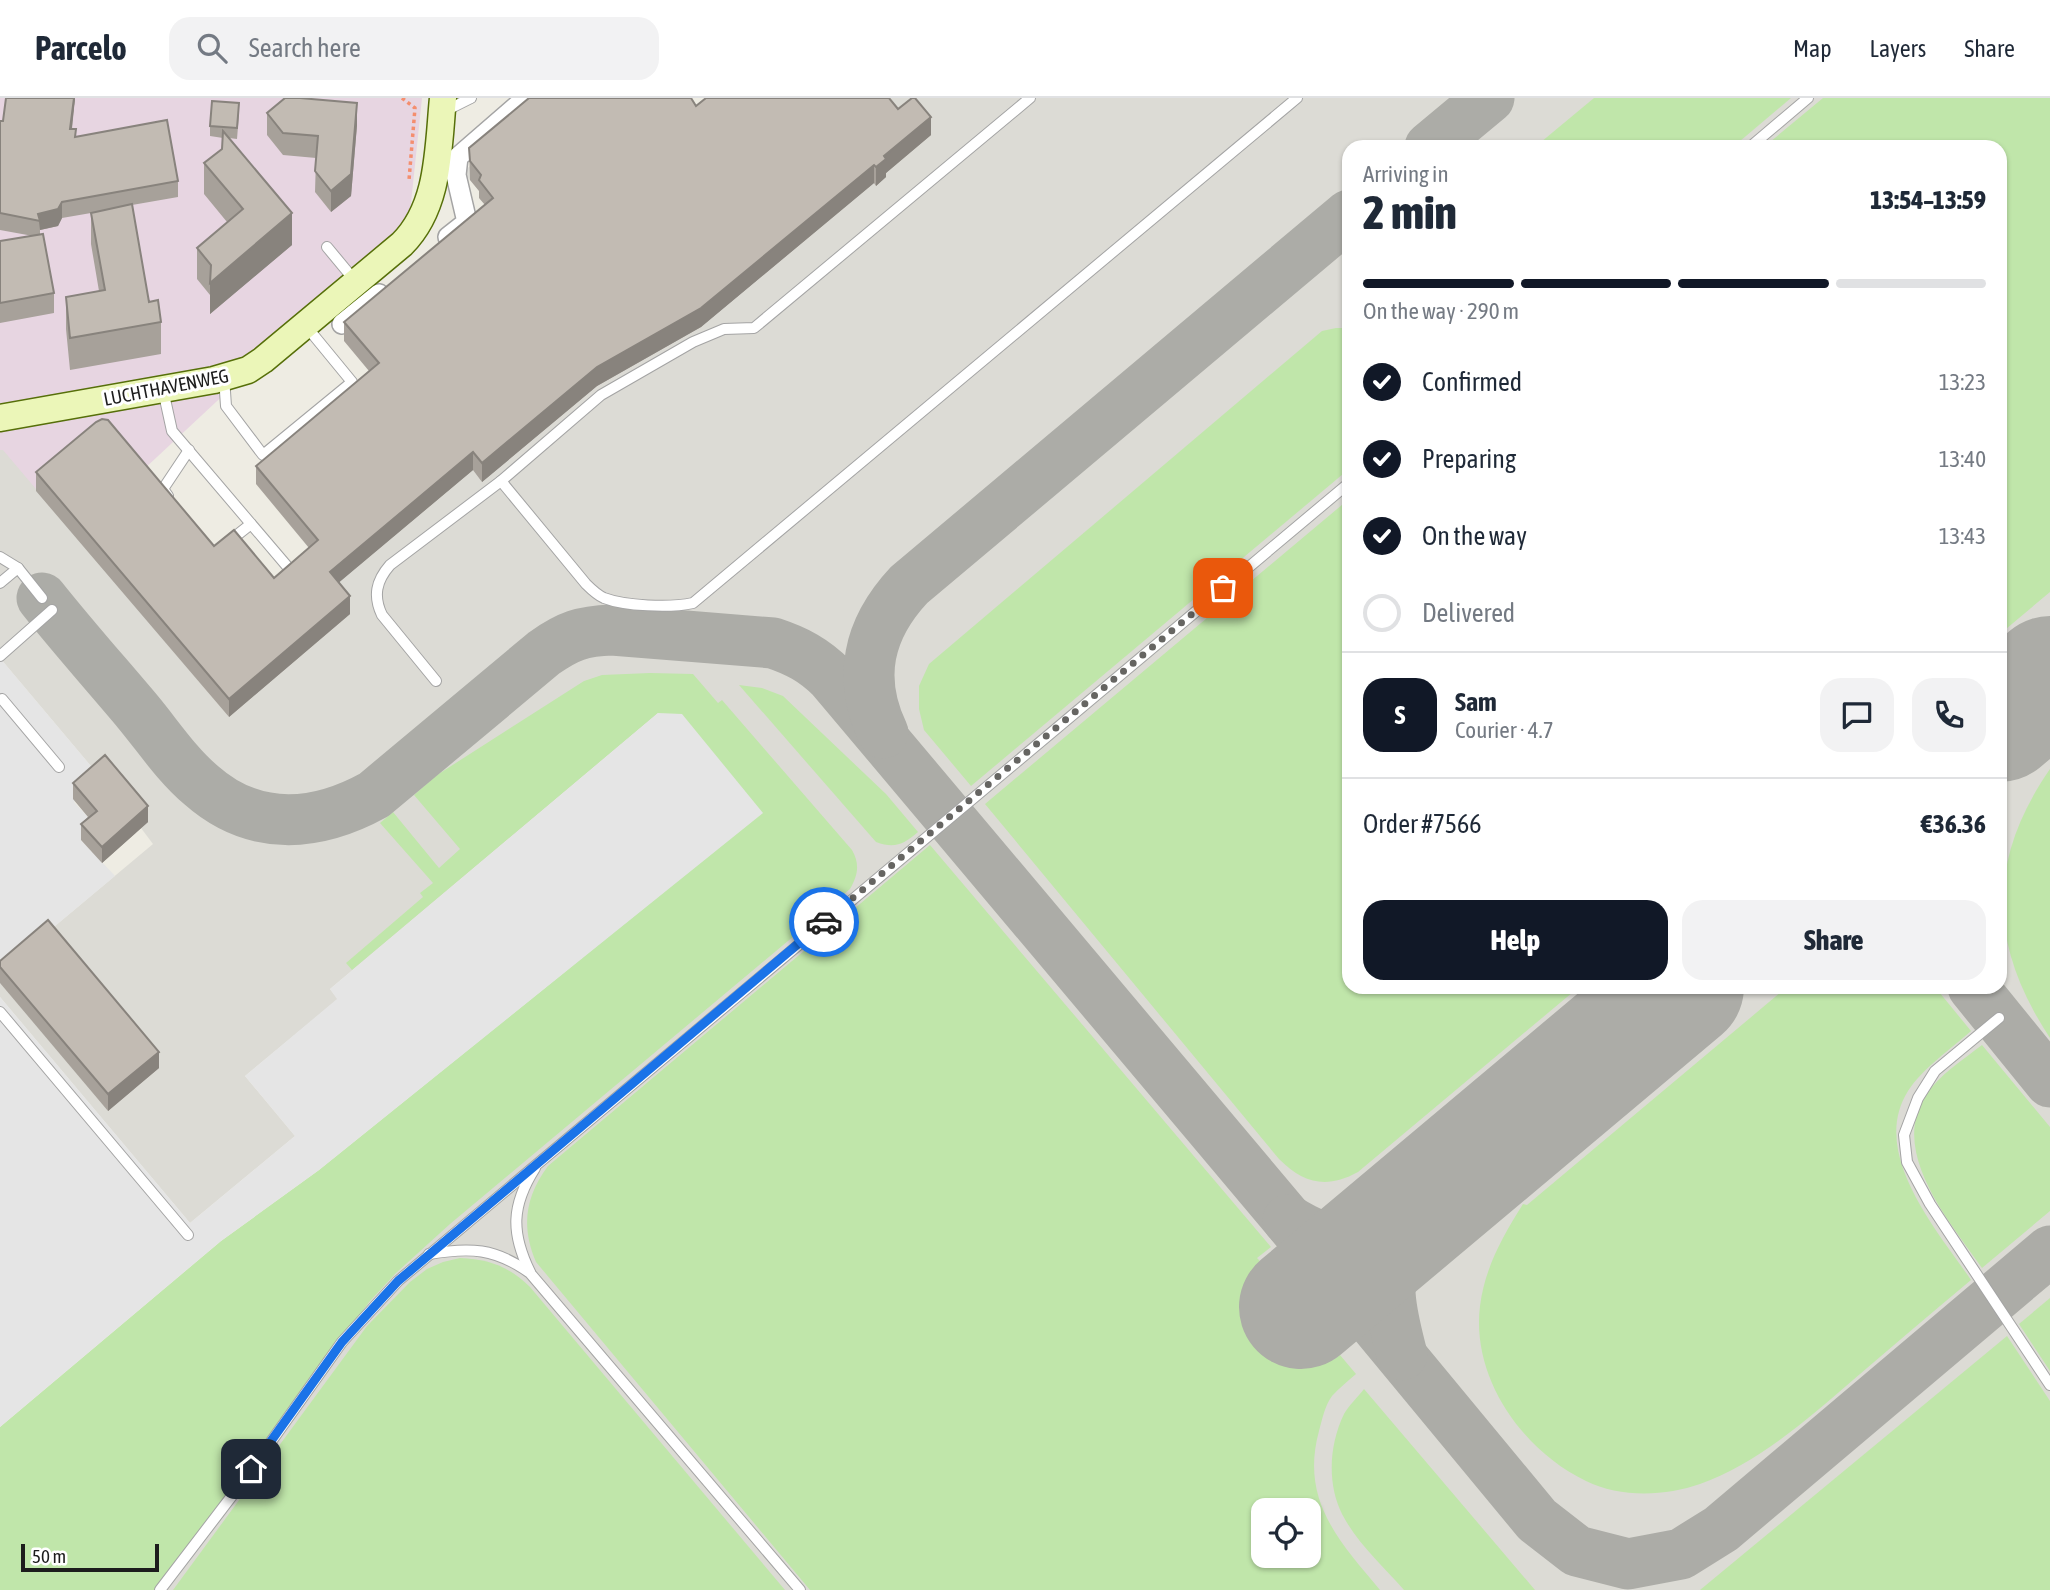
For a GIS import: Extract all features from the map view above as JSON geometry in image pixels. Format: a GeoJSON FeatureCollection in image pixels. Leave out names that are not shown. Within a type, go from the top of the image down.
{"type":"FeatureCollection","features":[{"type":"Feature","properties":{"kind":"street"},"geometry":{"type":"LineString","coordinates":[[436,247],[467,222],[456,175],[458,157],[526,98]]}},
{"type":"Feature","properties":{"kind":"street","name":"LUCHTHAVENWEG"},"geometry":{"type":"LineString","coordinates":[[0,418],[163,389],[224,376],[257,365],[415,230],[423,216],[419,191],[435,179],[438,103]]}},
{"type":"Feature","properties":{"kind":"street"},"geometry":{"type":"LineString","coordinates":[[342,324],[394,282]]}},
{"type":"Feature","properties":{"kind":"lane","name":"LUCHTHAVENWEG"},"geometry":{"type":"LineString","coordinates":[[438,103],[471,98]]}},
{"type":"Feature","properties":{"kind":"lane"},"geometry":{"type":"LineString","coordinates":[[436,681],[382,615],[376,596],[380,576],[390,565],[501,481],[601,395],[693,342],[724,329],[754,328],[1030,98]]}},
{"type":"Feature","properties":{"kind":"lane"},"geometry":{"type":"LineString","coordinates":[[501,481],[586,584],[601,597],[678,607],[693,603],[1297,98]]}},
{"type":"Feature","properties":{"kind":"lane"},"geometry":{"type":"LineString","coordinates":[[1758,140],[1808,98]]}},
{"type":"Feature","properties":{"kind":"lane"},"geometry":{"type":"LineString","coordinates":[[327,247],[356,282]]}},
{"type":"Feature","properties":{"kind":"lane"},"geometry":{"type":"LineString","coordinates":[[224,376],[226,406],[264,455],[352,382],[304,325]]}},
{"type":"Feature","properties":{"kind":"lane"},"geometry":{"type":"LineString","coordinates":[[163,389],[172,430],[292,572]]}},
{"type":"Feature","properties":{"kind":"lane"},"geometry":{"type":"LineString","coordinates":[[172,499],[163,489],[188,450]]}},
{"type":"Feature","properties":{"kind":"lane"},"geometry":{"type":"LineString","coordinates":[[160,1590],[241,1484],[342,1342],[398,1281],[1342,489]]}},
{"type":"Feature","properties":{"kind":"lane"},"geometry":{"type":"LineString","coordinates":[[216,552],[251,524]]}},
{"type":"Feature","properties":{"kind":"lane"},"geometry":{"type":"LineString","coordinates":[[0,557],[18,568],[42,598]]}},
{"type":"Feature","properties":{"kind":"lane"},"geometry":{"type":"LineString","coordinates":[[0,583],[18,568]]}},
{"type":"Feature","properties":{"kind":"lane"},"geometry":{"type":"LineString","coordinates":[[0,656],[52,610]]}},
{"type":"Feature","properties":{"kind":"lane"},"geometry":{"type":"LineString","coordinates":[[2,699],[59,767]]}},
{"type":"Feature","properties":{"kind":"lane"},"geometry":{"type":"LineString","coordinates":[[0,1012],[188,1235]]}},
{"type":"Feature","properties":{"kind":"lane"},"geometry":{"type":"LineString","coordinates":[[1999,1018],[1935,1071],[1918,1098],[1904,1135],[1907,1162],[1930,1204],[2050,1385]]}},
{"type":"Feature","properties":{"kind":"lane"},"geometry":{"type":"LineString","coordinates":[[530,1273],[519,1248],[516,1218],[523,1186],[541,1159]]}},
{"type":"Feature","properties":{"kind":"lane"},"geometry":{"type":"LineString","coordinates":[[428,1254],[456,1249],[486,1251],[510,1258],[530,1273],[800,1590]]}},
{"type":"Feature","properties":{"kind":"path"},"geometry":{"type":"LineString","coordinates":[[402,98],[415,108],[419,191]]}},
{"type":"Feature","properties":{"kind":"shaded area"},"geometry":{"type":"Polygon","coordinates":[[[0,98],[422,98],[409,222],[39,567],[0,600],[0,98]]]}},
{"type":"Feature","properties":{"kind":"shaded area"},"geometry":{"type":"Polygon","coordinates":[[[551,98],[684,112],[728,98],[2050,98],[2050,1590],[83,1590],[0,1447],[759,809],[658,713],[330,989],[338,999],[245,1076],[295,1136],[190,1223],[0,997],[0,972],[153,844],[141,828],[147,822],[101,778],[0,658],[0,450],[3,450],[229,717],[310,566],[378,382],[497,213],[481,200],[481,193],[463,172],[551,98]]]}},
{"type":"Feature","properties":{"kind":"shaded area"},"geometry":{"type":"Polygon","coordinates":[[[0,658],[101,778],[74,802],[97,827],[81,840],[115,876],[0,972],[0,658]]]}},
{"type":"Feature","properties":{"kind":"shaded area"},"geometry":{"type":"Polygon","coordinates":[[[658,713],[682,714],[763,813],[319,1170],[221,1241],[0,1427],[0,997],[190,1223],[295,1136],[245,1076],[337,999],[330,989],[658,713]]]}},
{"type":"Feature","properties":{"kind":"green space"},"geometry":{"type":"Polygon","coordinates":[[[1594,98],[1791,98],[1741,140],[1543,140],[1594,98]]]}},
{"type":"Feature","properties":{"kind":"green space"},"geometry":{"type":"Polygon","coordinates":[[[1823,98],[2050,98],[2050,592],[2007,628],[2007,140],[1772,140],[1823,98]]]}},
{"type":"Feature","properties":{"kind":"green space"},"geometry":{"type":"Polygon","coordinates":[[[1342,328],[1342,475],[971,786],[924,730],[919,709],[919,686],[929,664],[1322,331],[1342,328]]]}},
{"type":"Feature","properties":{"kind":"green space"},"geometry":{"type":"Polygon","coordinates":[[[1342,505],[1342,994],[1571,994],[1358,1172],[1336,1181],[1307,1179],[1279,1159],[985,804],[1342,505]]]}},
{"type":"Feature","properties":{"kind":"green space"},"geometry":{"type":"Polygon","coordinates":[[[693,674],[718,703],[722,700],[852,850],[857,870],[850,889],[450,1224],[396,1273],[370,1301],[154,1590],[0,1590],[0,1427],[221,1241],[319,1170],[762,813],[658,713],[352,970],[346,963],[423,897],[420,893],[433,883],[380,823],[393,812],[439,868],[460,849],[414,795],[437,775],[584,681],[602,675],[693,674]]]}},
{"type":"Feature","properties":{"kind":"green space"},"geometry":{"type":"Polygon","coordinates":[[[739,685],[762,688],[783,696],[886,794],[918,832],[899,844],[876,842],[739,685]]]}},
{"type":"Feature","properties":{"kind":"green space"},"geometry":{"type":"Polygon","coordinates":[[[2050,769],[2050,1038],[2030,1004],[2015,970],[2007,941],[2007,866],[2014,837],[2029,803],[2050,769]]]}},
{"type":"Feature","properties":{"kind":"green space"},"geometry":{"type":"Polygon","coordinates":[[[930,845],[1271,1247],[1257,1258],[1260,1261],[1255,1267],[1333,1360],[1340,1355],[1356,1374],[1332,1396],[1319,1431],[1314,1456],[1319,1498],[1251,1498],[1251,1568],[1321,1568],[1321,1504],[1350,1554],[1380,1590],[810,1590],[536,1262],[527,1224],[530,1201],[548,1166],[930,845]]]}},
{"type":"Feature","properties":{"kind":"green space"},"geometry":{"type":"Polygon","coordinates":[[[1779,994],[1941,994],[1971,1031],[1929,1067],[1908,1091],[1898,1115],[1897,1140],[1902,1165],[1912,1190],[1971,1280],[1800,1424],[1742,1465],[1700,1484],[1658,1493],[1628,1493],[1599,1487],[1563,1468],[1542,1451],[1522,1431],[1506,1409],[1484,1360],[1479,1333],[1480,1306],[1486,1278],[1502,1240],[1523,1204],[1527,1205],[1779,994]]]}},
{"type":"Feature","properties":{"kind":"green space"},"geometry":{"type":"Polygon","coordinates":[[[1982,1045],[2050,1127],[2050,1211],[1982,1268],[1928,1186],[1914,1140],[1916,1117],[1931,1088],[1982,1045]]]}},
{"type":"Feature","properties":{"kind":"green space"},"geometry":{"type":"Polygon","coordinates":[[[460,1258],[498,1265],[515,1274],[530,1287],[785,1590],[173,1590],[367,1326],[410,1282],[427,1269],[460,1258]]]}},
{"type":"Feature","properties":{"kind":"green space"},"geometry":{"type":"Polygon","coordinates":[[[2050,1298],[2050,1371],[2019,1324],[2050,1298]]]}},
{"type":"Feature","properties":{"kind":"green space"},"geometry":{"type":"Polygon","coordinates":[[[2007,1336],[2050,1401],[2050,1590],[1700,1590],[2007,1336]]]}},
{"type":"Feature","properties":{"kind":"green space"},"geometry":{"type":"Polygon","coordinates":[[[1364,1389],[1535,1590],[1404,1590],[1363,1544],[1348,1525],[1337,1502],[1332,1464],[1335,1438],[1344,1414],[1364,1389]]]}},
{"type":"Feature","properties":{"kind":"building"},"geometry":{"type":"Polygon","coordinates":[[[6,98],[74,98],[70,129],[76,129],[75,137],[167,120],[178,181],[62,202],[58,209],[38,214],[40,221],[0,213],[0,121],[3,121],[6,98]]]}},
{"type":"Feature","properties":{"kind":"building"},"geometry":{"type":"Polygon","coordinates":[[[285,98],[357,103],[351,174],[331,191],[315,171],[318,136],[283,133],[267,113],[285,98]]]}},
{"type":"Feature","properties":{"kind":"building"},"geometry":{"type":"Polygon","coordinates":[[[529,98],[691,98],[696,106],[706,98],[889,98],[898,109],[915,98],[931,117],[884,156],[886,159],[876,167],[874,165],[701,308],[597,367],[482,463],[473,452],[330,572],[350,596],[229,699],[36,472],[96,422],[108,420],[214,546],[234,530],[274,578],[318,540],[256,466],[379,363],[344,322],[493,198],[479,180],[481,175],[470,161],[469,148],[529,98]]]}},
{"type":"Feature","properties":{"kind":"building"},"geometry":{"type":"Polygon","coordinates":[[[212,101],[239,103],[237,128],[210,126],[212,101]]]}},
{"type":"Feature","properties":{"kind":"building"},"geometry":{"type":"Polygon","coordinates":[[[223,131],[292,213],[210,283],[211,265],[197,248],[243,209],[204,163],[222,149],[223,131]]]}},
{"type":"Feature","properties":{"kind":"building"},"geometry":{"type":"Polygon","coordinates":[[[132,204],[149,302],[158,300],[161,322],[70,338],[66,297],[105,290],[91,213],[132,204]]]}},
{"type":"Feature","properties":{"kind":"building"},"geometry":{"type":"Polygon","coordinates":[[[43,234],[54,293],[0,303],[0,241],[43,234]]]}},
{"type":"Feature","properties":{"kind":"building"},"geometry":{"type":"Polygon","coordinates":[[[105,755],[148,806],[102,847],[81,824],[97,811],[73,783],[105,755]]]}},
{"type":"Feature","properties":{"kind":"building"},"geometry":{"type":"Polygon","coordinates":[[[48,920],[159,1052],[108,1094],[0,967],[0,961],[48,920]]]}},
{"type":"Feature","properties":{"kind":"taxiway"},"geometry":{"type":"LineString","coordinates":[[1438,140],[1489,98]]}},
{"type":"Feature","properties":{"kind":"taxiway"},"geometry":{"type":"LineString","coordinates":[[883,733],[870,693],[871,655],[884,619],[909,585],[1342,221]]}},
{"type":"Feature","properties":{"kind":"taxiway"},"geometry":{"type":"LineString","coordinates":[[42,598],[192,777],[221,800],[242,811],[286,820],[330,814],[374,795],[544,653],[576,636],[612,630],[773,643],[805,657],[832,678],[1537,1520],[1577,1551],[1628,1564],[1681,1554],[1721,1529],[2050,1251]]}},
{"type":"Feature","properties":{"kind":"taxiway"},"geometry":{"type":"LineString","coordinates":[[1979,994],[2050,1082]]}},
{"type":"Feature","properties":{"kind":"taxiway"},"geometry":{"type":"LineString","coordinates":[[1288,1220],[1327,1239],[1358,1240],[1387,1227],[1423,1205],[1400,1243],[1391,1271],[1390,1299],[1402,1355]]}},
{"type":"Feature","properties":{"kind":"runway"},"geometry":{"type":"LineString","coordinates":[[2007,714],[2050,678]]}},
{"type":"Feature","properties":{"kind":"runway"},"geometry":{"type":"LineString","coordinates":[[1301,1307],[1674,994]]}},
{"type":"Feature","properties":{"kind":"way so far"},"geometry":{"type":"LineString","coordinates":[[824,922],[1223,588]]}},
{"type":"Feature","properties":{"kind":"route"},"geometry":{"type":"LineString","coordinates":[[251,1469],[342,1342],[398,1281],[824,922]]}}]}
